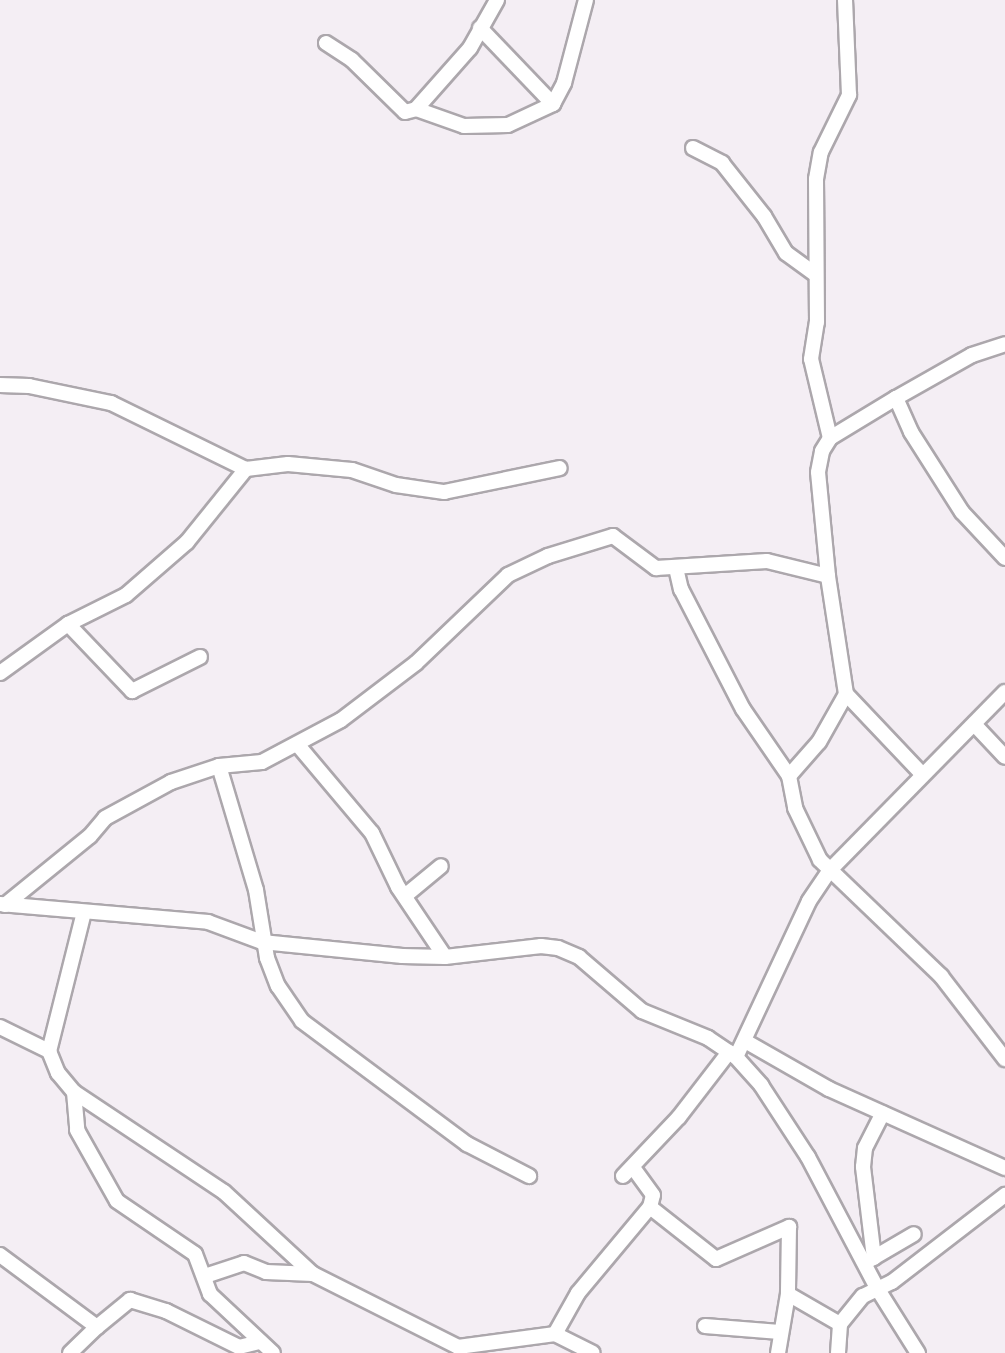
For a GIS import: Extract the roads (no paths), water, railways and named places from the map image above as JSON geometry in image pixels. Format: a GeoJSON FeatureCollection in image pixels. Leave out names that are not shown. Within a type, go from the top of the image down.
{"type":"FeatureCollection","features":[{"type":"Feature","properties":{"kind":"street"},"geometry":{"type":"LineString","coordinates":[[327,43],[352,60],[405,112],[416,109],[470,48],[497,0]]}},
{"type":"Feature","properties":{"kind":"street"},"geometry":{"type":"LineString","coordinates":[[416,109],[464,126],[483,127],[508,125],[553,104],[564,83],[586,0]]}},
{"type":"Feature","properties":{"kind":"street"},"geometry":{"type":"LineString","coordinates":[[845,0],[849,95],[821,152],[816,179],[816,275],[811,359],[830,438],[818,472],[828,576],[846,694],[921,772]]}},
{"type":"Feature","properties":{"kind":"street"},"geometry":{"type":"LineString","coordinates":[[480,28],[553,104]]}},
{"type":"Feature","properties":{"kind":"street"},"geometry":{"type":"LineString","coordinates":[[693,148],[722,163],[764,216],[786,254],[816,275]]}},
{"type":"Feature","properties":{"kind":"street"},"geometry":{"type":"LineString","coordinates":[[830,438],[972,355],[1005,344]]}},
{"type":"Feature","properties":{"kind":"street"},"geometry":{"type":"LineString","coordinates":[[0,385],[29,386],[111,404],[246,469],[288,464],[352,470],[396,485],[444,492],[560,468]]}},
{"type":"Feature","properties":{"kind":"street"},"geometry":{"type":"LineString","coordinates":[[896,398],[911,432],[962,512],[1005,558]]}},
{"type":"Feature","properties":{"kind":"street"},"geometry":{"type":"LineString","coordinates":[[0,673],[68,624],[114,603],[148,576],[187,542],[246,469]]}},
{"type":"Feature","properties":{"kind":"street"},"geometry":{"type":"LineString","coordinates":[[2,904],[90,836],[106,818],[171,782],[219,766],[262,762],[341,720],[387,686],[508,575],[548,556],[613,536],[656,568],[767,561],[828,576]]}},
{"type":"Feature","properties":{"kind":"street"},"geometry":{"type":"LineString","coordinates":[[676,568],[681,589],[743,709],[789,776],[794,808],[829,871],[941,976],[1005,1059]]}},
{"type":"Feature","properties":{"kind":"street"},"geometry":{"type":"LineString","coordinates":[[68,624],[132,691],[200,657]]}},
{"type":"Feature","properties":{"kind":"street"},"geometry":{"type":"LineString","coordinates":[[555,1334],[578,1293],[650,1207],[653,1195],[628,1172],[744,1041],[784,950],[829,871],[921,772],[1005,692]]}},
{"type":"Feature","properties":{"kind":"street"},"geometry":{"type":"LineString","coordinates":[[789,776],[819,742],[846,694]]}},
{"type":"Feature","properties":{"kind":"street"},"geometry":{"type":"LineString","coordinates":[[974,724],[1005,757]]}},
{"type":"Feature","properties":{"kind":"street"},"geometry":{"type":"LineString","coordinates":[[297,744],[372,833],[398,887],[406,895],[445,957]]}},
{"type":"Feature","properties":{"kind":"street"},"geometry":{"type":"LineString","coordinates":[[219,766],[256,890],[262,942],[278,986],[302,1021],[467,1144],[530,1176]]}},
{"type":"Feature","properties":{"kind":"street"},"geometry":{"type":"LineString","coordinates":[[406,895],[441,866]]}},
{"type":"Feature","properties":{"kind":"street"},"geometry":{"type":"LineString","coordinates":[[2,904],[208,922],[262,942],[445,957],[558,948],[579,957],[642,1011],[732,1055],[786,1121],[869,1261]]}},
{"type":"Feature","properties":{"kind":"street"},"geometry":{"type":"LineString","coordinates":[[84,912],[49,1051],[58,1073],[74,1092],[225,1192],[313,1274],[458,1347],[555,1334],[593,1353]]}},
{"type":"Feature","properties":{"kind":"street"},"geometry":{"type":"LineString","coordinates":[[0,1027],[49,1051]]}},
{"type":"Feature","properties":{"kind":"street"},"geometry":{"type":"LineString","coordinates":[[744,1041],[829,1089],[1005,1168]]}},
{"type":"Feature","properties":{"kind":"street"},"geometry":{"type":"LineString","coordinates":[[74,1092],[76,1130],[117,1201],[195,1254],[210,1294],[273,1353]]}},
{"type":"Feature","properties":{"kind":"street"},"geometry":{"type":"LineString","coordinates":[[883,1113],[865,1148],[863,1167],[869,1261],[877,1288],[918,1353]]}},
{"type":"Feature","properties":{"kind":"street"},"geometry":{"type":"LineString","coordinates":[[838,1353],[840,1324],[863,1296],[892,1283],[1005,1195]]}},
{"type":"Feature","properties":{"kind":"street"},"geometry":{"type":"LineString","coordinates":[[650,1207],[716,1259],[789,1227],[788,1294],[778,1353]]}},
{"type":"Feature","properties":{"kind":"street"},"geometry":{"type":"LineString","coordinates":[[869,1261],[914,1234]]}},
{"type":"Feature","properties":{"kind":"street"},"geometry":{"type":"LineString","coordinates":[[0,1255],[97,1327]]}},
{"type":"Feature","properties":{"kind":"street"},"geometry":{"type":"LineString","coordinates":[[205,1276],[244,1263],[266,1272],[313,1274]]}},
{"type":"Feature","properties":{"kind":"street"},"geometry":{"type":"LineString","coordinates":[[788,1294],[840,1324]]}},
{"type":"Feature","properties":{"kind":"street"},"geometry":{"type":"LineString","coordinates":[[70,1353],[130,1300],[166,1311],[239,1347],[259,1342]]}},
{"type":"Feature","properties":{"kind":"street"},"geometry":{"type":"LineString","coordinates":[[705,1326],[780,1332]]}}]}
